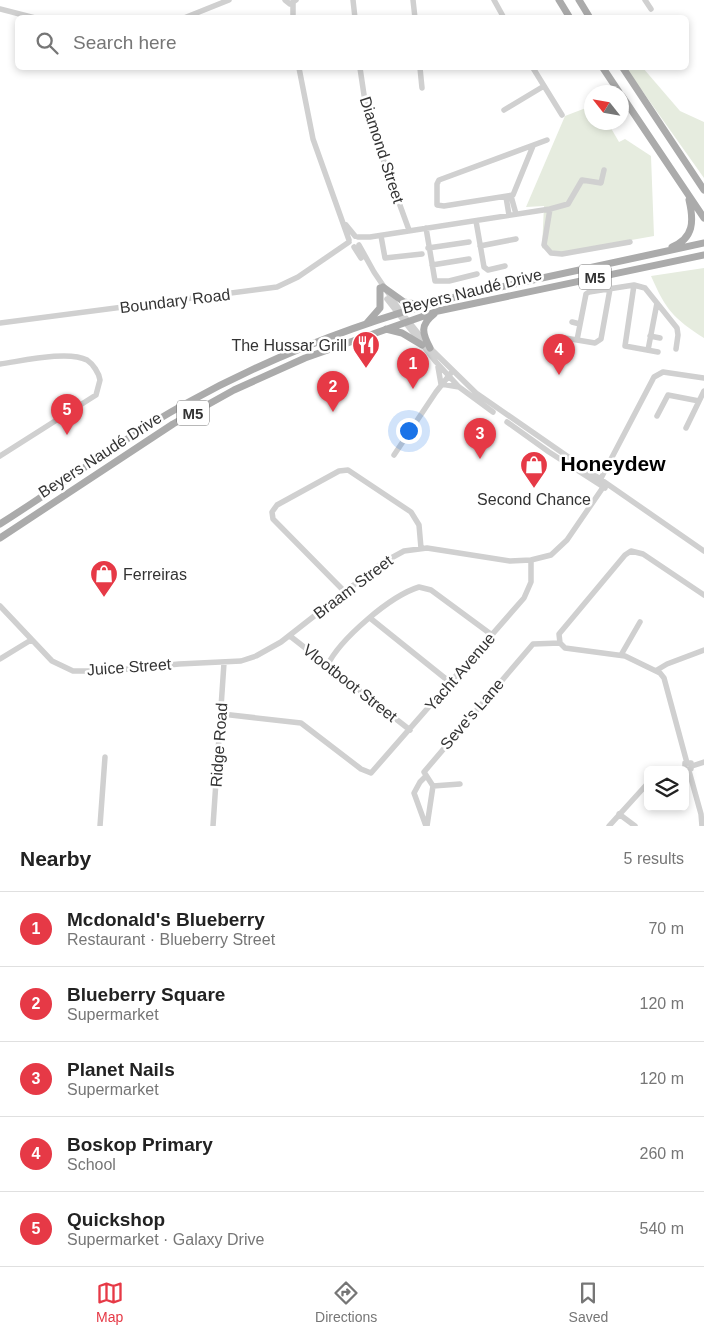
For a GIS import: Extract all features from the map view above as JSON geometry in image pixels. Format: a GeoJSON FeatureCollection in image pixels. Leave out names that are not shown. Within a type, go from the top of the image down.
{"type":"FeatureCollection","features":[{"type":"Feature","properties":{"kind":"main road"},"geometry":{"type":"LineString","coordinates":[[559,0],[568,15]]}},
{"type":"Feature","properties":{"kind":"main road"},"geometry":{"type":"LineString","coordinates":[[579,0],[588,15]]}},
{"type":"Feature","properties":{"kind":"main road"},"geometry":{"type":"LineString","coordinates":[[604,70],[614,85]]}},
{"type":"Feature","properties":{"kind":"main road"},"geometry":{"type":"LineString","coordinates":[[624,70],[704,190]]}},
{"type":"Feature","properties":{"kind":"main road"},"geometry":{"type":"LineString","coordinates":[[629,107],[704,218]]}},
{"type":"Feature","properties":{"kind":"main road"},"geometry":{"type":"LineString","coordinates":[[662,252],[680,242],[691,230],[692,212],[688,195]]}},
{"type":"Feature","properties":{"kind":"main road","name":"Beyers Naudé Drive"},"geometry":{"type":"LineString","coordinates":[[0,524],[104,454],[186,403],[261,365],[307,345],[422,306],[497,287],[704,242]]}},
{"type":"Feature","properties":{"kind":"main road","name":"Beyers Naudé Drive"},"geometry":{"type":"LineString","coordinates":[[0,538],[134,448],[201,407],[267,374],[384,328],[438,311],[686,258],[704,257]]}},
{"type":"Feature","properties":{"kind":"main road"},"geometry":{"type":"LineString","coordinates":[[381,287],[404,302],[422,306]]}},
{"type":"Feature","properties":{"kind":"main road"},"geometry":{"type":"LineString","coordinates":[[364,326],[380,308],[381,287]]}},
{"type":"Feature","properties":{"kind":"main road"},"geometry":{"type":"LineString","coordinates":[[430,348],[423,334],[424,324],[438,311]]}},
{"type":"Feature","properties":{"kind":"main road"},"geometry":{"type":"LineString","coordinates":[[384,328],[402,332],[422,345]]}},
{"type":"Feature","properties":{"kind":"street"},"geometry":{"type":"LineString","coordinates":[[190,15],[220,1],[229,0]]}},
{"type":"Feature","properties":{"kind":"street"},"geometry":{"type":"LineString","coordinates":[[278,0],[292,1],[293,15]]}},
{"type":"Feature","properties":{"kind":"street"},"geometry":{"type":"LineString","coordinates":[[353,0],[355,15]]}},
{"type":"Feature","properties":{"kind":"street"},"geometry":{"type":"LineString","coordinates":[[413,0],[415,15]]}},
{"type":"Feature","properties":{"kind":"street"},"geometry":{"type":"LineString","coordinates":[[494,0],[502,15]]}},
{"type":"Feature","properties":{"kind":"street"},"geometry":{"type":"LineString","coordinates":[[645,0],[651,9]]}},
{"type":"Feature","properties":{"kind":"street"},"geometry":{"type":"LineString","coordinates":[[0,8],[24,15]]}},
{"type":"Feature","properties":{"kind":"street"},"geometry":{"type":"LineString","coordinates":[[299,70],[313,140],[345,223],[381,287],[436,362],[502,414],[704,551]]}},
{"type":"Feature","properties":{"kind":"street","name":"Diamond Street"},"geometry":{"type":"LineString","coordinates":[[360,70],[367,115],[409,230]]}},
{"type":"Feature","properties":{"kind":"street"},"geometry":{"type":"LineString","coordinates":[[420,70],[422,88]]}},
{"type":"Feature","properties":{"kind":"street"},"geometry":{"type":"LineString","coordinates":[[534,70],[562,115]]}},
{"type":"Feature","properties":{"kind":"street"},"geometry":{"type":"LineString","coordinates":[[504,110],[544,86]]}},
{"type":"Feature","properties":{"kind":"street"},"geometry":{"type":"LineString","coordinates":[[534,146],[520,183],[509,196],[439,206],[436,201],[436,184],[442,179],[547,140]]}},
{"type":"Feature","properties":{"kind":"street","name":"Boundary Road"},"geometry":{"type":"LineString","coordinates":[[0,323],[277,287],[298,277],[354,242],[409,230],[550,209],[568,204],[582,180],[601,183],[604,170]]}},
{"type":"Feature","properties":{"kind":"street"},"geometry":{"type":"LineString","coordinates":[[509,196],[513,215]]}},
{"type":"Feature","properties":{"kind":"street"},"geometry":{"type":"LineString","coordinates":[[550,209],[544,245],[551,253],[562,254],[630,242]]}},
{"type":"Feature","properties":{"kind":"street"},"geometry":{"type":"LineString","coordinates":[[476,221],[485,268],[505,266]]}},
{"type":"Feature","properties":{"kind":"street"},"geometry":{"type":"LineString","coordinates":[[426,228],[433,278],[438,282],[477,274]]}},
{"type":"Feature","properties":{"kind":"street"},"geometry":{"type":"LineString","coordinates":[[381,236],[385,258],[422,254]]}},
{"type":"Feature","properties":{"kind":"street"},"geometry":{"type":"LineString","coordinates":[[480,246],[516,239]]}},
{"type":"Feature","properties":{"kind":"street"},"geometry":{"type":"LineString","coordinates":[[428,248],[469,242]]}},
{"type":"Feature","properties":{"kind":"street"},"geometry":{"type":"LineString","coordinates":[[432,265],[469,259]]}},
{"type":"Feature","properties":{"kind":"street"},"geometry":{"type":"LineString","coordinates":[[634,285],[625,346],[658,352]]}},
{"type":"Feature","properties":{"kind":"street"},"geometry":{"type":"LineString","coordinates":[[577,340],[586,294],[634,285],[645,288],[677,328],[676,349]]}},
{"type":"Feature","properties":{"kind":"street"},"geometry":{"type":"LineString","coordinates":[[565,338],[596,344],[602,340],[610,289]]}},
{"type":"Feature","properties":{"kind":"street"},"geometry":{"type":"LineString","coordinates":[[648,350],[657,303]]}},
{"type":"Feature","properties":{"kind":"street"},"geometry":{"type":"LineString","coordinates":[[405,321],[451,373],[459,387],[549,452],[602,483]]}},
{"type":"Feature","properties":{"kind":"street"},"geometry":{"type":"LineString","coordinates":[[572,322],[580,324]]}},
{"type":"Feature","properties":{"kind":"street"},"geometry":{"type":"LineString","coordinates":[[650,336],[660,338]]}},
{"type":"Feature","properties":{"kind":"street"},"geometry":{"type":"LineString","coordinates":[[0,364],[77,357],[90,362],[100,380],[96,395],[0,456]]}},
{"type":"Feature","properties":{"kind":"street"},"geometry":{"type":"LineString","coordinates":[[436,362],[441,373],[441,384]]}},
{"type":"Feature","properties":{"kind":"street","name":"Braam Street"},"geometry":{"type":"LineString","coordinates":[[224,663],[256,656],[290,636],[388,558],[404,551],[421,548],[495,560],[531,560],[551,554],[567,540],[602,483],[654,377],[667,372],[704,378]]}},
{"type":"Feature","properties":{"kind":"street"},"geometry":{"type":"LineString","coordinates":[[394,455],[441,384],[451,373]]}},
{"type":"Feature","properties":{"kind":"street"},"geometry":{"type":"LineString","coordinates":[[441,384],[459,387]]}},
{"type":"Feature","properties":{"kind":"street"},"geometry":{"type":"LineString","coordinates":[[686,428],[704,391]]}},
{"type":"Feature","properties":{"kind":"street"},"geometry":{"type":"LineString","coordinates":[[657,416],[668,395],[699,401]]}},
{"type":"Feature","properties":{"kind":"street"},"geometry":{"type":"LineString","coordinates":[[345,592],[273,520],[272,512],[277,505],[345,469],[412,512],[420,525],[421,548]]}},
{"type":"Feature","properties":{"kind":"street"},"geometry":{"type":"LineString","coordinates":[[686,766],[664,678],[656,670],[621,655],[570,649],[560,643],[559,637],[561,630],[629,552],[639,552],[704,595]]}},
{"type":"Feature","properties":{"kind":"street","name":"Yacht Avenue"},"geometry":{"type":"LineString","coordinates":[[222,714],[301,723],[369,774],[374,772],[451,684],[530,587],[531,560]]}},
{"type":"Feature","properties":{"kind":"street"},"geometry":{"type":"LineString","coordinates":[[327,666],[337,648],[370,618],[419,586],[431,590],[492,635]]}},
{"type":"Feature","properties":{"kind":"street","name":"Juice Street"},"geometry":{"type":"LineString","coordinates":[[0,606],[52,661],[73,671],[108,671],[179,664],[224,663]]}},
{"type":"Feature","properties":{"kind":"street"},"geometry":{"type":"LineString","coordinates":[[370,618],[451,684]]}},
{"type":"Feature","properties":{"kind":"street"},"geometry":{"type":"LineString","coordinates":[[621,655],[640,622]]}},
{"type":"Feature","properties":{"kind":"street","name":"Vlootboot Street"},"geometry":{"type":"LineString","coordinates":[[290,636],[410,730]]}},
{"type":"Feature","properties":{"kind":"street"},"geometry":{"type":"LineString","coordinates":[[0,659],[31,640]]}},
{"type":"Feature","properties":{"kind":"street","name":"Seve's Lane"},"geometry":{"type":"LineString","coordinates":[[427,826],[414,793],[425,777],[424,772],[431,762],[534,644],[560,643]]}},
{"type":"Feature","properties":{"kind":"street"},"geometry":{"type":"LineString","coordinates":[[656,670],[704,650]]}},
{"type":"Feature","properties":{"kind":"street","name":"Ridge Road"},"geometry":{"type":"LineString","coordinates":[[213,826],[224,663]]}},
{"type":"Feature","properties":{"kind":"street"},"geometry":{"type":"LineString","coordinates":[[100,826],[105,757]]}},
{"type":"Feature","properties":{"kind":"street"},"geometry":{"type":"LineString","coordinates":[[689,767],[704,762]]}},
{"type":"Feature","properties":{"kind":"street"},"geometry":{"type":"LineString","coordinates":[[425,777],[432,786],[427,826]]}},
{"type":"Feature","properties":{"kind":"street"},"geometry":{"type":"LineString","coordinates":[[689,779],[702,826]]}},
{"type":"Feature","properties":{"kind":"street"},"geometry":{"type":"LineString","coordinates":[[432,786],[460,784]]}},
{"type":"Feature","properties":{"kind":"street"},"geometry":{"type":"LineString","coordinates":[[609,826],[644,787]]}},
{"type":"Feature","properties":{"kind":"street"},"geometry":{"type":"LineString","coordinates":[[619,814],[636,826]]}},
{"type":"Feature","properties":{"kind":"shaded area"},"geometry":{"type":"Polygon","coordinates":[[[627,70],[645,70],[680,111],[704,122],[704,178],[627,70]]]}},
{"type":"Feature","properties":{"kind":"shaded area"},"geometry":{"type":"Polygon","coordinates":[[[584,109],[584,130],[612,130],[619,142],[625,139],[651,156],[654,236],[558,253],[542,248],[544,206],[526,207],[565,116],[584,109]]]}},
{"type":"Feature","properties":{"kind":"shaded area"},"geometry":{"type":"Polygon","coordinates":[[[704,268],[704,338],[685,325],[671,312],[651,276],[704,268]]]}},
{"type":"Feature","properties":{"kind":"place","name":"The Hussar Grill"},"geometry":{"type":"Point","coordinates":[366,369]}},
{"type":"Feature","properties":{"kind":"place","name":"Boskop Primary"},"geometry":{"type":"Point","coordinates":[559,375]}},
{"type":"Feature","properties":{"kind":"place","name":"Mcdonald's Blueberry"},"geometry":{"type":"Point","coordinates":[413,389]}},
{"type":"Feature","properties":{"kind":"place","name":"Blueberry Square"},"geometry":{"type":"Point","coordinates":[333,412]}},
{"type":"Feature","properties":{"kind":"place","name":"Quickshop"},"geometry":{"type":"Point","coordinates":[67,435]}},
{"type":"Feature","properties":{"kind":"place","name":"Planet Nails"},"geometry":{"type":"Point","coordinates":[480,459]}},
{"type":"Feature","properties":{"kind":"place","name":"Second Chance"},"geometry":{"type":"Point","coordinates":[534,489]}},
{"type":"Feature","properties":{"kind":"place","name":"Ferreiras"},"geometry":{"type":"Point","coordinates":[104,598]}},
{"type":"Feature","properties":{"kind":"district","name":"Honeydew"},"geometry":{"type":"Point","coordinates":[613,463]}}]}
